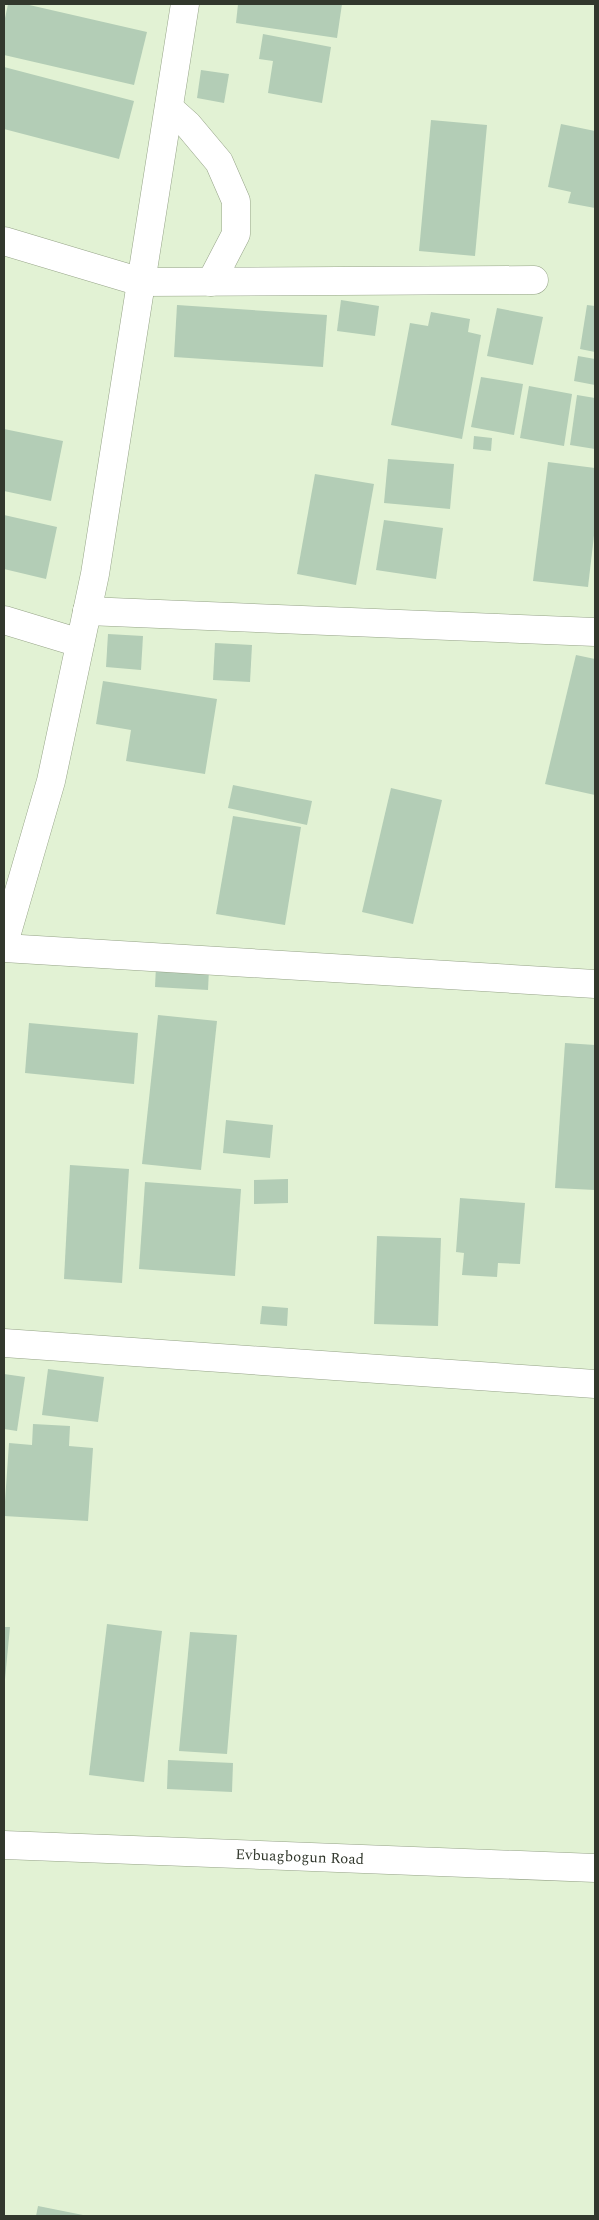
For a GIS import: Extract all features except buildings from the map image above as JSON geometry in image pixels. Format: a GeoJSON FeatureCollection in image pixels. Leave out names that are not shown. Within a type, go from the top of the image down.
{"type":"FeatureCollection","features":[{"type":"Feature","properties":{"kind":"street"},"geometry":{"type":"LineString","coordinates":[[4,943],[51,781],[95,574],[185,4]]}},
{"type":"Feature","properties":{"kind":"street"},"geometry":{"type":"LineString","coordinates":[[169,108],[188,125],[219,162],[236,201],[236,234],[211,282]]}},
{"type":"Feature","properties":{"kind":"street"},"geometry":{"type":"LineString","coordinates":[[4,241],[141,282],[534,280]]}},
{"type":"Feature","properties":{"kind":"street"},"geometry":{"type":"LineString","coordinates":[[87,611],[595,632]]}},
{"type":"Feature","properties":{"kind":"street"},"geometry":{"type":"LineString","coordinates":[[4,620],[80,642]]}},
{"type":"Feature","properties":{"kind":"street"},"geometry":{"type":"LineString","coordinates":[[4,948],[595,984]]}},
{"type":"Feature","properties":{"kind":"street"},"geometry":{"type":"LineString","coordinates":[[4,1343],[595,1384]]}},
{"type":"Feature","properties":{"kind":"street","name":"Evbuagbogun Road"},"geometry":{"type":"LineString","coordinates":[[4,1845],[595,1868]]}}]}
